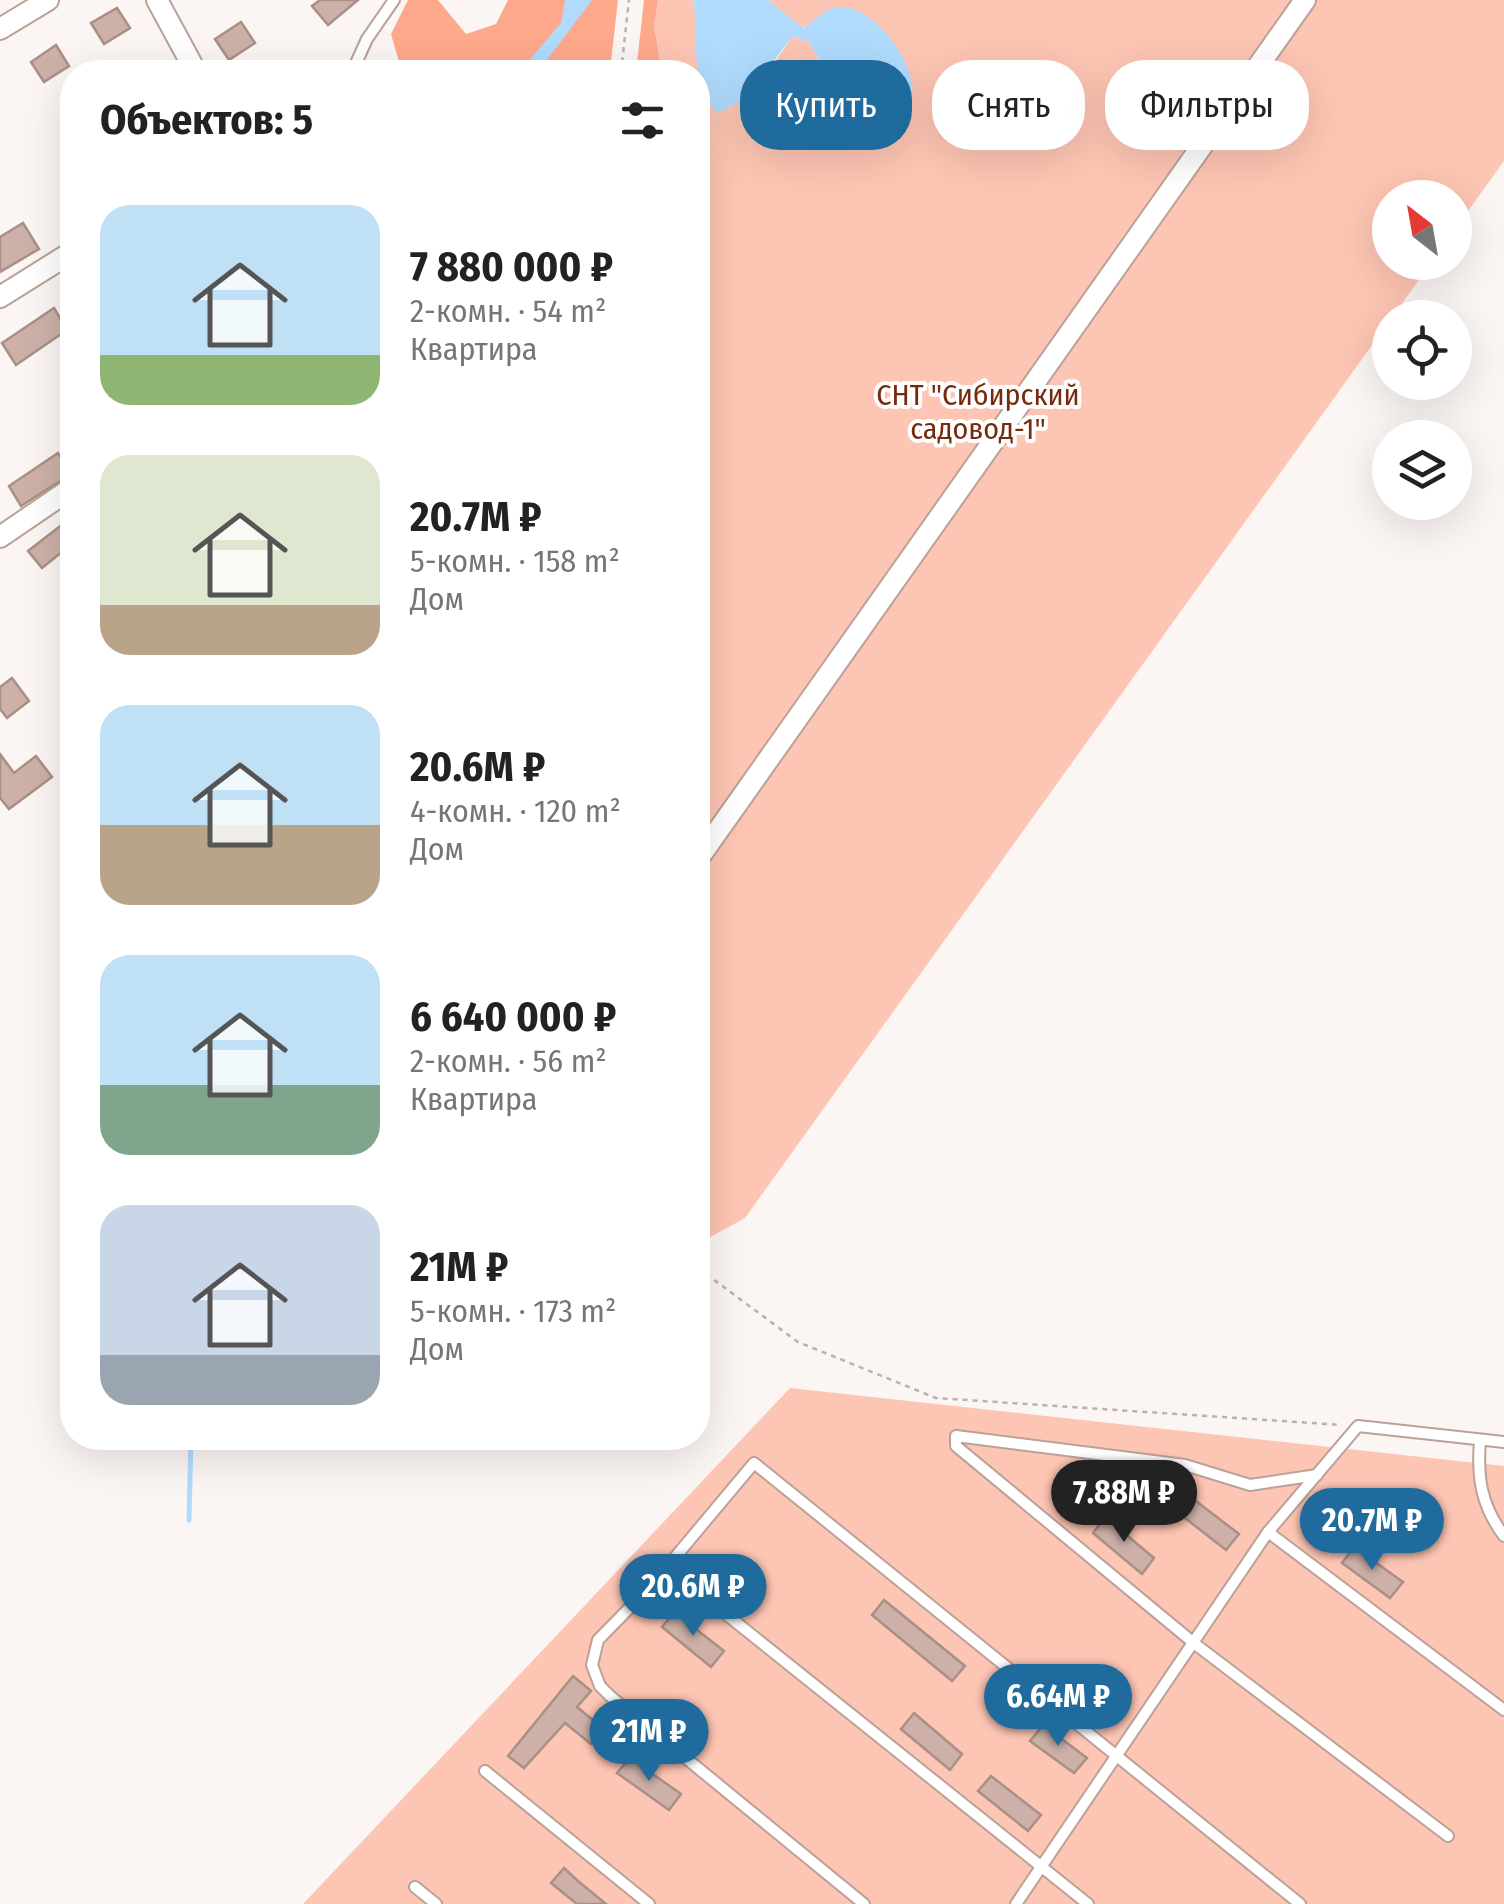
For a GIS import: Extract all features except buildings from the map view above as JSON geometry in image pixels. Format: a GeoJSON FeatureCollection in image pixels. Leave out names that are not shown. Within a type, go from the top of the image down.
{"type":"FeatureCollection","features":[{"type":"Feature","properties":{"kind":"street"},"geometry":{"type":"LineString","coordinates":[[0,29],[48,0]]}},
{"type":"Feature","properties":{"kind":"street"},"geometry":{"type":"LineString","coordinates":[[157,0],[190,60]]}},
{"type":"Feature","properties":{"kind":"street"},"geometry":{"type":"LineString","coordinates":[[710,843],[1305,0]]}},
{"type":"Feature","properties":{"kind":"street"},"geometry":{"type":"LineString","coordinates":[[0,297],[60,260]]}},
{"type":"Feature","properties":{"kind":"street"},"geometry":{"type":"LineString","coordinates":[[0,537],[60,496]]}},
{"type":"Feature","properties":{"kind":"lane"},"geometry":{"type":"LineString","coordinates":[[357,60],[394,0]]}},
{"type":"Feature","properties":{"kind":"lane"},"geometry":{"type":"LineString","coordinates":[[1016,1904],[1268,1532],[1358,1426],[1504,1442]]}},
{"type":"Feature","properties":{"kind":"lane"},"geometry":{"type":"LineString","coordinates":[[1317,1475],[1250,1485],[1185,1465],[956,1436],[956,1446],[1195,1644],[1448,1836]]}},
{"type":"Feature","properties":{"kind":"lane"},"geometry":{"type":"LineString","coordinates":[[1480,1440],[1478,1472],[1486,1511],[1504,1536]]}},
{"type":"Feature","properties":{"kind":"lane"},"geometry":{"type":"LineString","coordinates":[[864,1904],[600,1686],[592,1665],[598,1640],[667,1567],[754,1463],[1300,1904]]}},
{"type":"Feature","properties":{"kind":"lane"},"geometry":{"type":"LineString","coordinates":[[1268,1532],[1504,1710]]}},
{"type":"Feature","properties":{"kind":"lane"},"geometry":{"type":"LineString","coordinates":[[667,1567],[1088,1904]]}},
{"type":"Feature","properties":{"kind":"lane"},"geometry":{"type":"LineString","coordinates":[[485,1770],[648,1904]]}},
{"type":"Feature","properties":{"kind":"lane"},"geometry":{"type":"LineString","coordinates":[[415,1887],[436,1904]]}},
{"type":"Feature","properties":{"kind":"path"},"geometry":{"type":"LineString","coordinates":[[622,60],[629,0]]}},
{"type":"Feature","properties":{"kind":"path"},"geometry":{"type":"LineString","coordinates":[[710,1277],[798,1342],[936,1398],[1358,1426]]}},
{"type":"Feature","properties":{"kind":"green space","name":"СНТ \"Сибирский садовод-1\""},"geometry":{"type":"Polygon","coordinates":[[[658,0],[694,0],[698,60],[660,60],[654,26],[658,0]]]}},
{"type":"Feature","properties":{"kind":"green space","name":"СНТ \"Сибирский садовод-1\""},"geometry":{"type":"Polygon","coordinates":[[[768,0],[1504,0],[1504,161],[1472,205],[1472,180],[1372,180],[1372,280],[1419,280],[1404,300],[1372,300],[1372,345],[745,1218],[710,1237],[710,93],[729,108],[740,99],[740,150],[912,150],[912,60],[857,60],[817,19],[802,28],[768,0]]]}},
{"type":"Feature","properties":{"kind":"green space","name":"СНТ \"Сибирский садовод-1\""},"geometry":{"type":"Polygon","coordinates":[[[793,36],[809,42],[821,60],[776,60],[793,36]]]}},
{"type":"Feature","properties":{"kind":"green space"},"geometry":{"type":"Polygon","coordinates":[[[790,1388],[1504,1466],[1504,1904],[303,1904],[790,1388]]]}},
{"type":"Feature","properties":{"kind":"shaded area"},"geometry":{"type":"Polygon","coordinates":[[[408,0],[438,0],[466,34],[496,24],[508,0],[618,0],[611,60],[399,60],[391,34],[408,0]]]}},
{"type":"Feature","properties":{"kind":"shaded area"},"geometry":{"type":"Polygon","coordinates":[[[644,0],[658,0],[654,26],[660,60],[637,60],[644,0]]]}},
{"type":"Feature","properties":{"kind":"water"},"geometry":{"type":"Polygon","coordinates":[[[565,0],[592,0],[547,60],[529,60],[561,23],[565,0]]]}},
{"type":"Feature","properties":{"kind":"water"},"geometry":{"type":"Polygon","coordinates":[[[694,0],[768,0],[803,28],[833,8],[851,8],[876,23],[904,60],[821,60],[809,42],[793,36],[774,60],[740,60],[740,102],[718,113],[710,104],[710,60],[697,60],[694,0]]]}},
{"type":"Feature","properties":{"kind":"waterway"},"geometry":{"type":"LineString","coordinates":[[189,1520],[191,1450]]}}]}
